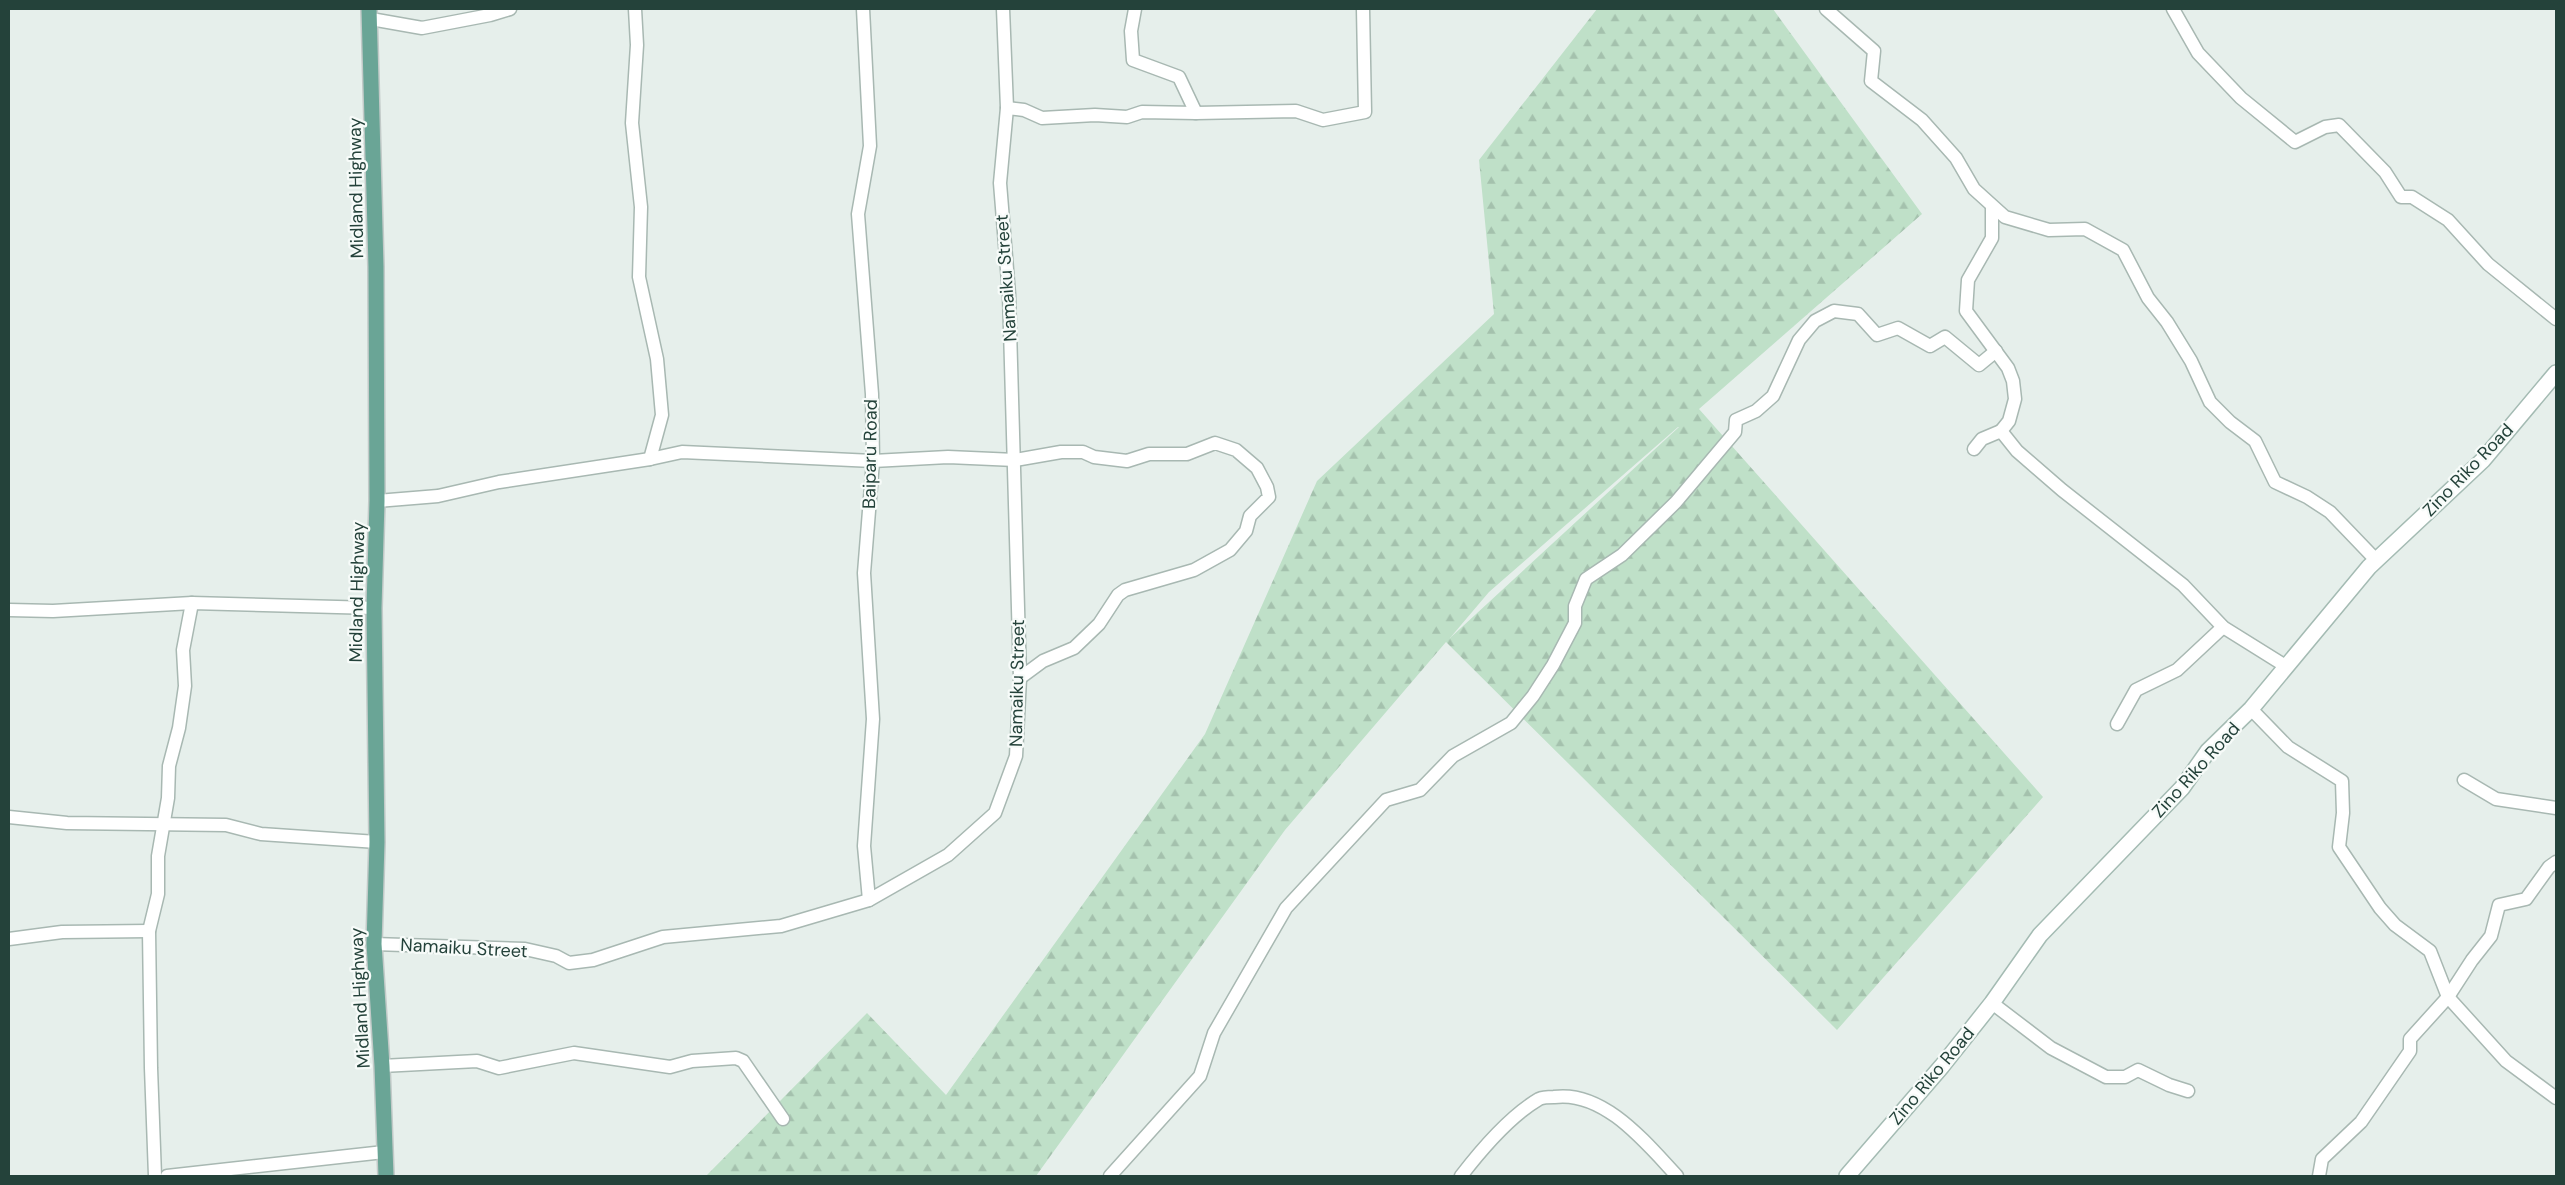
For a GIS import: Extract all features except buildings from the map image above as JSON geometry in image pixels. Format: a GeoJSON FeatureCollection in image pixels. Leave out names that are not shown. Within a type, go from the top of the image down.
{"type":"FeatureCollection","features":[{"type":"Feature","properties":{"kind":"main road","name":"Midland Highway"},"geometry":{"type":"LineString","coordinates":[[370,14],[376,267],[377,501],[374,608],[377,842],[374,944],[382,1066],[386,1176]]}},
{"type":"Feature","properties":{"kind":"street"},"geometry":{"type":"LineString","coordinates":[[370,14],[422,28],[490,15],[510,9]]}},
{"type":"Feature","properties":{"kind":"street"},"geometry":{"type":"LineString","coordinates":[[635,9],[637,45],[632,123],[641,207],[639,276],[657,359],[662,415],[650,459]]}},
{"type":"Feature","properties":{"kind":"street","name":"Baiparu Road"},"geometry":{"type":"LineString","coordinates":[[863,9],[870,146],[858,214],[872,394],[873,461],[864,573],[872,719],[864,846],[869,900]]}},
{"type":"Feature","properties":{"kind":"street","name":"Namaiku Street"},"geometry":{"type":"LineString","coordinates":[[374,944],[525,949],[556,956],[569,963],[593,960],[663,936],[781,926],[869,900],[948,855],[996,813],[1016,756],[1020,678],[1009,294],[1000,183],[1007,108],[1003,9]]}},
{"type":"Feature","properties":{"kind":"street"},"geometry":{"type":"LineString","coordinates":[[1134,9],[1131,31],[1133,60],[1179,77],[1196,113]]}},
{"type":"Feature","properties":{"kind":"street"},"geometry":{"type":"LineString","coordinates":[[1007,108],[1024,110],[1042,118],[1095,115],[1127,117],[1142,112],[1296,111],[1323,120],[1365,112],[1363,9]]}},
{"type":"Feature","properties":{"kind":"street"},"geometry":{"type":"LineString","coordinates":[[1826,9],[1874,51],[1871,82],[1922,120],[1956,158],[1974,189],[1992,207],[2011,219],[2049,230],[2084,229],[2123,250],[2148,298],[2167,322],[2191,361],[2210,402],[2230,422],[2255,441],[2275,482],[2330,512],[2376,560]]}},
{"type":"Feature","properties":{"kind":"street"},"geometry":{"type":"LineString","coordinates":[[2173,9],[2198,53],[2241,98],[2295,142],[2325,127],[2338,125],[2386,172],[2402,197],[2412,197],[2448,220],[2488,264],[2556,319]]}},
{"type":"Feature","properties":{"kind":"street"},"geometry":{"type":"LineString","coordinates":[[1974,449],[1982,439],[2001,431],[2010,421],[2015,399],[2008,368],[1966,311],[1968,280],[1992,238],[1992,207]]}},
{"type":"Feature","properties":{"kind":"street"},"geometry":{"type":"LineString","coordinates":[[1110,1176],[1200,1076],[1214,1033],[1286,908],[1386,800],[1420,790],[1452,756],[1511,724],[1533,696],[1553,665],[1575,623],[1575,606],[1586,579],[1622,555],[1676,502],[1735,432],[1736,420],[1756,411],[1773,396],[1799,340],[1815,321],[1834,311],[1858,314],[1877,335],[1898,328],[1930,346],[1945,337],[1979,366],[1996,350]]}},
{"type":"Feature","properties":{"kind":"street","name":"Zino Riko Road"},"geometry":{"type":"LineString","coordinates":[[1847,1176],[1942,1066],[1992,1003],[2040,935],[2182,788],[2208,751],[2251,709],[2376,560],[2483,460],[2556,373]]}},
{"type":"Feature","properties":{"kind":"street"},"geometry":{"type":"LineString","coordinates":[[2001,431],[2017,451],[2062,490],[2183,586],[2224,627],[2287,667]]}},
{"type":"Feature","properties":{"kind":"street"},"geometry":{"type":"LineString","coordinates":[[377,501],[438,496],[499,482],[650,459],[682,452],[873,461],[948,457],[1015,460],[1061,452],[1083,452],[1094,457],[1127,461],[1149,454],[1187,454],[1215,443],[1236,450],[1257,468],[1267,487],[1269,497],[1250,516],[1246,531],[1230,550],[1194,570],[1125,590],[1118,595],[1099,624],[1074,648],[1042,661],[1020,678]]}},
{"type":"Feature","properties":{"kind":"street"},"geometry":{"type":"LineString","coordinates":[[9,610],[53,611],[192,603],[374,608]]}},
{"type":"Feature","properties":{"kind":"street"},"geometry":{"type":"LineString","coordinates":[[155,1176],[149,931],[158,894],[158,856],[164,825],[169,766],[179,728],[185,686],[183,650],[192,603]]}},
{"type":"Feature","properties":{"kind":"street"},"geometry":{"type":"LineString","coordinates":[[2117,724],[2136,690],[2177,670],[2224,627]]}},
{"type":"Feature","properties":{"kind":"street"},"geometry":{"type":"LineString","coordinates":[[2251,709],[2288,747],[2342,781],[2344,813],[2339,847],[2385,914],[2395,925],[2430,951],[2448,997],[2506,1061],[2556,1098]]}},
{"type":"Feature","properties":{"kind":"street"},"geometry":{"type":"LineString","coordinates":[[2464,780],[2496,799],[2556,808]]}},
{"type":"Feature","properties":{"kind":"street"},"geometry":{"type":"LineString","coordinates":[[9,818],[67,823],[226,825],[261,834],[377,842]]}},
{"type":"Feature","properties":{"kind":"street"},"geometry":{"type":"LineString","coordinates":[[2319,1176],[2322,1159],[2361,1122],[2410,1051],[2410,1039],[2448,997],[2472,960],[2491,936],[2500,905],[2526,899],[2549,867],[2556,862]]}},
{"type":"Feature","properties":{"kind":"street"},"geometry":{"type":"LineString","coordinates":[[9,939],[62,932],[149,931]]}},
{"type":"Feature","properties":{"kind":"street"},"geometry":{"type":"LineString","coordinates":[[1992,1003],[2051,1048],[2106,1077],[2125,1077],[2138,1070],[2168,1085],[2188,1091]]}},
{"type":"Feature","properties":{"kind":"street"},"geometry":{"type":"LineString","coordinates":[[382,1066],[477,1061],[498,1068],[574,1053],[670,1067],[692,1061],[736,1058],[743,1061],[783,1118]]}},
{"type":"Feature","properties":{"kind":"street"},"geometry":{"type":"LineString","coordinates":[[1461,1176],[1493,1138],[1540,1098],[1566,1095],[1602,1107],[1653,1151],[1677,1176]]}},
{"type":"Feature","properties":{"kind":"street"},"geometry":{"type":"LineString","coordinates":[[167,1176],[384,1152]]}},
{"type":"Feature","properties":{"kind":"green space"},"geometry":{"type":"Polygon","coordinates":[[[1597,9],[1773,9],[1922,214],[1699,409],[2043,797],[1837,1030],[1446,642],[1285,830],[1036,1176],[706,1176],[867,1013],[946,1095],[1205,734],[1317,481],[1494,314],[1479,160],[1597,9]],[[1679,427],[1489,592],[1450,638],[1679,427]]]}}]}
